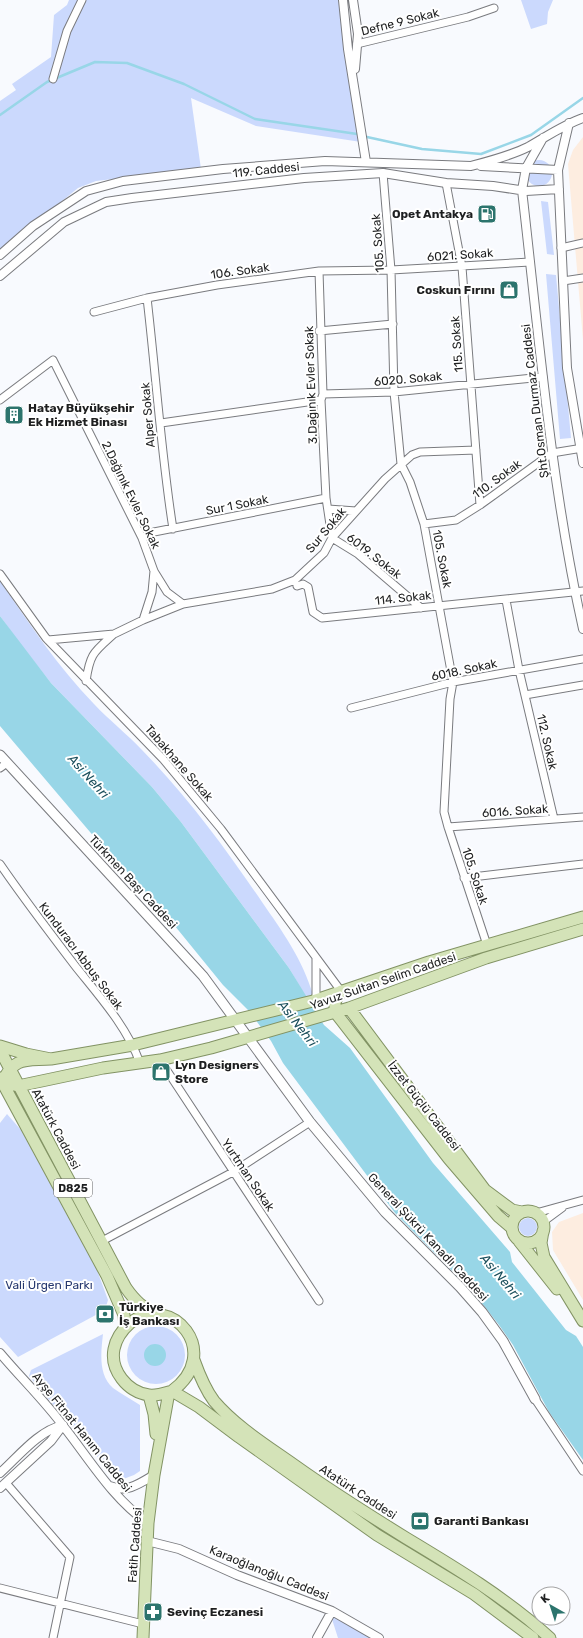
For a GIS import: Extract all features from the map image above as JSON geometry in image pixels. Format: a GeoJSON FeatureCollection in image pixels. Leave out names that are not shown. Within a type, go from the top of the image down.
{"type":"FeatureCollection","features":[{"type":"Feature","properties":{"kind":"main road","name":"Türkmen Başı Caddesi"},"geometry":{"type":"LineString","coordinates":[[0,755],[3,765],[203,976],[247,1031]]}},
{"type":"Feature","properties":{"kind":"main road","name":"Yavuz Sultan Selim Caddesi"},"geometry":{"type":"LineString","coordinates":[[247,1031],[248,1018],[314,1001],[487,945],[583,917]]}},
{"type":"Feature","properties":{"kind":"main road","name":"Yavuz Sultan Selim Caddesi"},"geometry":{"type":"LineString","coordinates":[[0,1046],[26,1054],[51,1059],[134,1045],[247,1031],[330,1014],[486,958],[583,929]]}},
{"type":"Feature","properties":{"kind":"main road"},"geometry":{"type":"LineString","coordinates":[[330,1014],[341,991]]}},
{"type":"Feature","properties":{"kind":"main road","name":"İzzet Güçlü Caddesi"},"geometry":{"type":"LineString","coordinates":[[349,1008],[485,1190],[503,1205],[512,1210],[522,1212],[531,1211],[536,1213]]}},
{"type":"Feature","properties":{"kind":"main road","name":"İzzet Güçlü Caddesi"},"geometry":{"type":"LineString","coordinates":[[330,1014],[449,1160],[498,1216],[512,1228],[513,1233],[519,1241],[582,1320]]}},
{"type":"Feature","properties":{"kind":"main road","name":"Yavuz Sultan Selim Caddesi"},"geometry":{"type":"LineString","coordinates":[[1,1080],[18,1086],[103,1068],[160,1060],[247,1031]]}},
{"type":"Feature","properties":{"kind":"main road","name":"General Şükrü Kanadlı Caddesi"},"geometry":{"type":"LineString","coordinates":[[247,1031],[310,1122],[385,1212],[460,1287],[482,1312],[503,1341],[535,1399]]}},
{"type":"Feature","properties":{"kind":"main road","name":"Atatürk Caddesi"},"geometry":{"type":"LineString","coordinates":[[0,1050],[102,1240],[126,1288],[134,1300],[144,1309],[157,1315],[170,1318],[181,1325],[189,1335],[194,1347],[194,1360],[209,1394],[224,1411],[247,1431],[309,1475],[372,1517],[495,1593],[523,1614],[550,1638]]}},
{"type":"Feature","properties":{"kind":"main road"},"geometry":{"type":"LineString","coordinates":[[1,1080],[9,1068],[16,1062],[51,1059]]}},
{"type":"Feature","properties":{"kind":"main road","name":"Atatürk Caddesi"},"geometry":{"type":"LineString","coordinates":[[1,1080],[107,1276],[124,1315],[125,1327]]}},
{"type":"Feature","properties":{"kind":"main road"},"geometry":{"type":"LineString","coordinates":[[512,1228],[514,1219],[522,1212]]}},
{"type":"Feature","properties":{"kind":"main road"},"geometry":{"type":"LineString","coordinates":[[519,1241],[524,1243],[534,1242],[538,1239],[543,1226],[536,1213]]}},
{"type":"Feature","properties":{"kind":"main road","name":"İzzet Güçlü Caddesi"},"geometry":{"type":"LineString","coordinates":[[543,1226],[541,1242],[544,1257],[582,1320]]}},
{"type":"Feature","properties":{"kind":"main road"},"geometry":{"type":"LineString","coordinates":[[157,1315],[140,1318],[125,1327],[116,1343],[114,1362],[118,1374],[126,1384],[137,1391],[149,1395],[160,1395],[171,1391],[183,1383],[190,1373],[194,1360]]}},
{"type":"Feature","properties":{"kind":"main road","name":"Atatürk Caddesi"},"geometry":{"type":"LineString","coordinates":[[171,1391],[199,1407],[245,1442],[370,1531],[474,1594],[533,1638]]}},
{"type":"Feature","properties":{"kind":"main road","name":"Fatih Caddesi"},"geometry":{"type":"LineString","coordinates":[[143,1638],[148,1523],[157,1455],[171,1391]]}},
{"type":"Feature","properties":{"kind":"main road","name":"Fatih Caddesi"},"geometry":{"type":"LineString","coordinates":[[149,1395],[155,1421],[157,1455]]}},
{"type":"Feature","properties":{"kind":"street"},"geometry":{"type":"LineString","coordinates":[[53,80],[67,31],[82,0]]}},
{"type":"Feature","properties":{"kind":"street"},"geometry":{"type":"LineString","coordinates":[[343,0],[348,49],[366,162]]}},
{"type":"Feature","properties":{"kind":"street"},"geometry":{"type":"LineString","coordinates":[[353,0],[358,34],[354,80]]}},
{"type":"Feature","properties":{"kind":"street","name":"Defne 9 Sokak"},"geometry":{"type":"LineString","coordinates":[[357,44],[468,17],[494,8]]}},
{"type":"Feature","properties":{"kind":"street","name":"119. Caddesi"},"geometry":{"type":"LineString","coordinates":[[471,166],[500,158],[527,147],[568,123],[583,118]]}},
{"type":"Feature","properties":{"kind":"street"},"geometry":{"type":"LineString","coordinates":[[568,123],[558,170],[558,189],[567,368],[582,449],[583,463]]}},
{"type":"Feature","properties":{"kind":"street","name":"Şht.Osman Durmaz Caddesi"},"geometry":{"type":"LineString","coordinates":[[544,137],[526,168],[522,190],[552,453],[579,592],[583,629]]}},
{"type":"Feature","properties":{"kind":"street","name":"119. Caddesi"},"geometry":{"type":"LineString","coordinates":[[0,255],[33,226],[86,191],[123,181],[223,169],[317,161],[558,170]]}},
{"type":"Feature","properties":{"kind":"street","name":"119. Caddesi"},"geometry":{"type":"LineString","coordinates":[[0,276],[64,222],[106,202],[304,178],[383,173],[446,183],[493,186],[522,190],[558,189]]}},
{"type":"Feature","properties":{"kind":"street","name":"105. Sokak"},"geometry":{"type":"LineString","coordinates":[[383,173],[391,270],[394,392],[401,464],[410,482],[424,524],[454,682],[450,699],[444,812],[464,878],[487,945]]}},
{"type":"Feature","properties":{"kind":"street","name":"115. Sokak"},"geometry":{"type":"LineString","coordinates":[[446,183],[462,267],[480,505]]}},
{"type":"Feature","properties":{"kind":"street"},"geometry":{"type":"LineString","coordinates":[[561,248],[583,244]]}},
{"type":"Feature","properties":{"kind":"street","name":"6021. Sokak"},"geometry":{"type":"LineString","coordinates":[[391,270],[530,262]]}},
{"type":"Feature","properties":{"kind":"street","name":"106. Sokak"},"geometry":{"type":"LineString","coordinates":[[94,312],[147,298],[217,285],[319,271],[391,270]]}},
{"type":"Feature","properties":{"kind":"street","name":"3.Dağınık Evler Sokak"},"geometry":{"type":"LineString","coordinates":[[319,271],[319,331],[326,498]]}},
{"type":"Feature","properties":{"kind":"street"},"geometry":{"type":"LineString","coordinates":[[563,280],[583,278]]}},
{"type":"Feature","properties":{"kind":"street","name":"Alper Sokak"},"geometry":{"type":"LineString","coordinates":[[147,298],[161,423],[163,464],[173,529]]}},
{"type":"Feature","properties":{"kind":"street"},"geometry":{"type":"LineString","coordinates":[[319,331],[393,324]]}},
{"type":"Feature","properties":{"kind":"street","name":"2.Dağınık Evler Sokak"},"geometry":{"type":"LineString","coordinates":[[0,400],[53,360],[142,538],[154,571],[167,592],[183,604]]}},
{"type":"Feature","properties":{"kind":"street","name":"6020. Sokak"},"geometry":{"type":"LineString","coordinates":[[161,423],[322,397],[394,392],[543,377]]}},
{"type":"Feature","properties":{"kind":"street","name":"110. Sokak"},"geometry":{"type":"LineString","coordinates":[[424,524],[456,520],[480,505],[552,453],[582,449]]}},
{"type":"Feature","properties":{"kind":"street","name":"Sur Sokak"},"geometry":{"type":"LineString","coordinates":[[86,681],[92,653],[114,634],[143,620],[183,604],[272,589],[295,580],[324,553],[332,538],[401,464],[412,455],[420,452],[476,450]]}},
{"type":"Feature","properties":{"kind":"street"},"geometry":{"type":"LineString","coordinates":[[326,498],[332,538]]}},
{"type":"Feature","properties":{"kind":"street","name":"Sur 1 Sokak"},"geometry":{"type":"LineString","coordinates":[[142,538],[154,532],[326,498]]}},
{"type":"Feature","properties":{"kind":"street"},"geometry":{"type":"LineString","coordinates":[[328,509],[356,512]]}},
{"type":"Feature","properties":{"kind":"street","name":"6019. Sokak"},"geometry":{"type":"LineString","coordinates":[[332,538],[358,554],[421,608]]}},
{"type":"Feature","properties":{"kind":"street","name":"2.Dağınık Evler Sokak"},"geometry":{"type":"LineString","coordinates":[[143,620],[152,592],[154,571]]}},
{"type":"Feature","properties":{"kind":"street","name":"Tabakhane Sokak"},"geometry":{"type":"LineString","coordinates":[[0,574],[48,640],[163,759],[221,829],[341,991]]}},
{"type":"Feature","properties":{"kind":"street","name":"114. Sokak"},"geometry":{"type":"LineString","coordinates":[[297,586],[303,584],[308,587],[314,612],[322,618],[579,592]]}},
{"type":"Feature","properties":{"kind":"street","name":"112. Sokak"},"geometry":{"type":"LineString","coordinates":[[506,600],[519,670],[554,819]]}},
{"type":"Feature","properties":{"kind":"street","name":"Sur Sokak"},"geometry":{"type":"LineString","coordinates":[[48,640],[114,634]]}},
{"type":"Feature","properties":{"kind":"street","name":"6018. Sokak"},"geometry":{"type":"LineString","coordinates":[[351,708],[454,682],[583,660]]}},
{"type":"Feature","properties":{"kind":"street"},"geometry":{"type":"LineString","coordinates":[[525,694],[583,685]]}},
{"type":"Feature","properties":{"kind":"street","name":"6016. Sokak"},"geometry":{"type":"LineString","coordinates":[[448,827],[583,817]]}},
{"type":"Feature","properties":{"kind":"street","name":"Kunduracı Abbuş Sokak"},"geometry":{"type":"LineString","coordinates":[[0,864],[30,908],[104,1002],[134,1045],[140,1063]]}},
{"type":"Feature","properties":{"kind":"street"},"geometry":{"type":"LineString","coordinates":[[464,878],[583,864]]}},
{"type":"Feature","properties":{"kind":"street"},"geometry":{"type":"LineString","coordinates":[[314,1001],[316,958]]}},
{"type":"Feature","properties":{"kind":"street","name":"Yurtman Sokak"},"geometry":{"type":"LineString","coordinates":[[160,1060],[319,1300]]}},
{"type":"Feature","properties":{"kind":"street"},"geometry":{"type":"LineString","coordinates":[[102,1240],[233,1172],[310,1122]]}},
{"type":"Feature","properties":{"kind":"street"},"geometry":{"type":"LineString","coordinates":[[536,1213],[583,1200]]}},
{"type":"Feature","properties":{"kind":"street"},"geometry":{"type":"LineString","coordinates":[[543,1226],[566,1205]]}},
{"type":"Feature","properties":{"kind":"street","name":"Ayşe Fitnat Hanım Caddesi"},"geometry":{"type":"LineString","coordinates":[[0,1353],[63,1424],[119,1498],[134,1513],[148,1523]]}},
{"type":"Feature","properties":{"kind":"street","name":"General Şükrü Kanadlı Caddesi"},"geometry":{"type":"LineString","coordinates":[[535,1399],[583,1471]]}},
{"type":"Feature","properties":{"kind":"street"},"geometry":{"type":"LineString","coordinates":[[0,1473],[44,1434],[54,1427],[63,1424]]}},
{"type":"Feature","properties":{"kind":"street"},"geometry":{"type":"LineString","coordinates":[[53,1638],[70,1557],[3,1485],[50,1441],[63,1424]]}},
{"type":"Feature","properties":{"kind":"street"},"geometry":{"type":"LineString","coordinates":[[110,1486],[118,1489],[128,1489],[154,1475]]}},
{"type":"Feature","properties":{"kind":"street","name":"Karaoğlanoğlu Caddesi"},"geometry":{"type":"LineString","coordinates":[[147,1541],[179,1549],[237,1575],[332,1611],[379,1638]]}},
{"type":"Feature","properties":{"kind":"street"},"geometry":{"type":"LineString","coordinates":[[0,1588],[61,1602],[143,1624]]}},
{"type":"Feature","properties":{"kind":"street"},"geometry":{"type":"LineString","coordinates":[[317,1638],[332,1611]]}},
{"type":"Feature","properties":{"kind":"shaded area"},"geometry":{"type":"Polygon","coordinates":[[[583,137],[583,340],[568,164],[573,150],[583,137]]]}},
{"type":"Feature","properties":{"kind":"shaded area"},"geometry":{"type":"Polygon","coordinates":[[[583,1213],[583,1300],[553,1250],[552,1232],[559,1222],[583,1213]]]}},
{"type":"Feature","properties":{"kind":"green space"},"geometry":{"type":"Polygon","coordinates":[[[69,0],[342,0],[361,142],[256,126],[191,98],[201,169],[96,181],[78,188],[0,252],[0,101],[16,90],[12,84],[51,57],[54,15],[67,5],[69,0]]]}},
{"type":"Feature","properties":{"kind":"green space"},"geometry":{"type":"Polygon","coordinates":[[[521,0],[553,0],[548,12],[547,24],[531,29],[521,0]]]}},
{"type":"Feature","properties":{"kind":"green space"},"geometry":{"type":"Polygon","coordinates":[[[539,160],[548,164],[552,173],[548,182],[539,186],[530,182],[526,173],[530,164],[539,160]]]}},
{"type":"Feature","properties":{"kind":"green space"},"geometry":{"type":"Polygon","coordinates":[[[541,201],[548,202],[554,255],[547,254],[541,201]]]}},
{"type":"Feature","properties":{"kind":"green space"},"geometry":{"type":"Polygon","coordinates":[[[546,274],[556,275],[571,438],[560,439],[546,274]]]}},
{"type":"Feature","properties":{"kind":"green space"},"geometry":{"type":"Polygon","coordinates":[[[0,581],[44,644],[68,675],[100,710],[159,768],[190,804],[220,843],[270,913],[291,946],[304,970],[313,995],[306,997],[289,968],[181,822],[152,787],[51,683],[18,641],[0,616],[0,581]]]}},
{"type":"Feature","properties":{"kind":"green space","name":"Vali Ürgen Parkı"},"geometry":{"type":"Polygon","coordinates":[[[7,1114],[21,1130],[97,1270],[108,1300],[105,1310],[18,1357],[0,1337],[0,1123],[7,1114]]]}},
{"type":"Feature","properties":{"kind":"green space"},"geometry":{"type":"Polygon","coordinates":[[[524,1218],[532,1218],[537,1223],[535,1234],[532,1236],[524,1236],[519,1231],[519,1223],[524,1218]]]}},
{"type":"Feature","properties":{"kind":"green space"},"geometry":{"type":"Polygon","coordinates":[[[150,1326],[162,1326],[177,1334],[185,1349],[185,1361],[177,1376],[162,1384],[150,1384],[135,1376],[127,1361],[127,1349],[135,1334],[150,1326]]]}},
{"type":"Feature","properties":{"kind":"green space"},"geometry":{"type":"Polygon","coordinates":[[[103,1334],[102,1363],[108,1383],[113,1388],[140,1405],[140,1471],[118,1481],[29,1376],[31,1370],[103,1334]]]}},
{"type":"Feature","properties":{"kind":"green space"},"geometry":{"type":"Polygon","coordinates":[[[330,1613],[372,1638],[338,1638],[330,1613]]]}},
{"type":"Feature","properties":{"kind":"water","name":"Asi Nehri"},"geometry":{"type":"Polygon","coordinates":[[[0,616],[51,683],[152,787],[181,822],[289,968],[324,1025],[350,1048],[433,1163],[510,1252],[512,1262],[566,1330],[576,1336],[583,1347],[583,1460],[549,1412],[513,1345],[474,1293],[395,1213],[283,1063],[271,1041],[249,1011],[223,985],[157,904],[90,832],[0,726],[0,616]]]}},
{"type":"Feature","properties":{"kind":"water"},"geometry":{"type":"Polygon","coordinates":[[[155,1344],[163,1347],[166,1355],[163,1363],[155,1366],[147,1363],[144,1355],[147,1347],[155,1344]]]}},
{"type":"Feature","properties":{"kind":"waterway"},"geometry":{"type":"LineString","coordinates":[[0,115],[47,82],[95,62],[127,63],[184,84],[255,119],[357,134]]}},
{"type":"Feature","properties":{"kind":"waterway"},"geometry":{"type":"LineString","coordinates":[[367,137],[422,149],[481,154],[531,135],[583,98]]}},
{"type":"Feature","properties":{"kind":"place","name":"Opet Antakya"},"geometry":{"type":"Point","coordinates":[487,214]}},
{"type":"Feature","properties":{"kind":"place","name":"Coskun Fırını"},"geometry":{"type":"Point","coordinates":[509,290]}},
{"type":"Feature","properties":{"kind":"place","name":"Hatay Büyükşehir Ek Hizmet Binası"},"geometry":{"type":"Point","coordinates":[14,415]}},
{"type":"Feature","properties":{"kind":"place","name":"Lyn Designers Store"},"geometry":{"type":"Point","coordinates":[161,1072]}},
{"type":"Feature","properties":{"kind":"place","name":"Türkiye İş Bankası"},"geometry":{"type":"Point","coordinates":[105,1314]}},
{"type":"Feature","properties":{"kind":"place","name":"Garanti Bankası"},"geometry":{"type":"Point","coordinates":[420,1521]}},
{"type":"Feature","properties":{"kind":"place","name":"Sevinç Eczanesi"},"geometry":{"type":"Point","coordinates":[153,1612]}}]}
